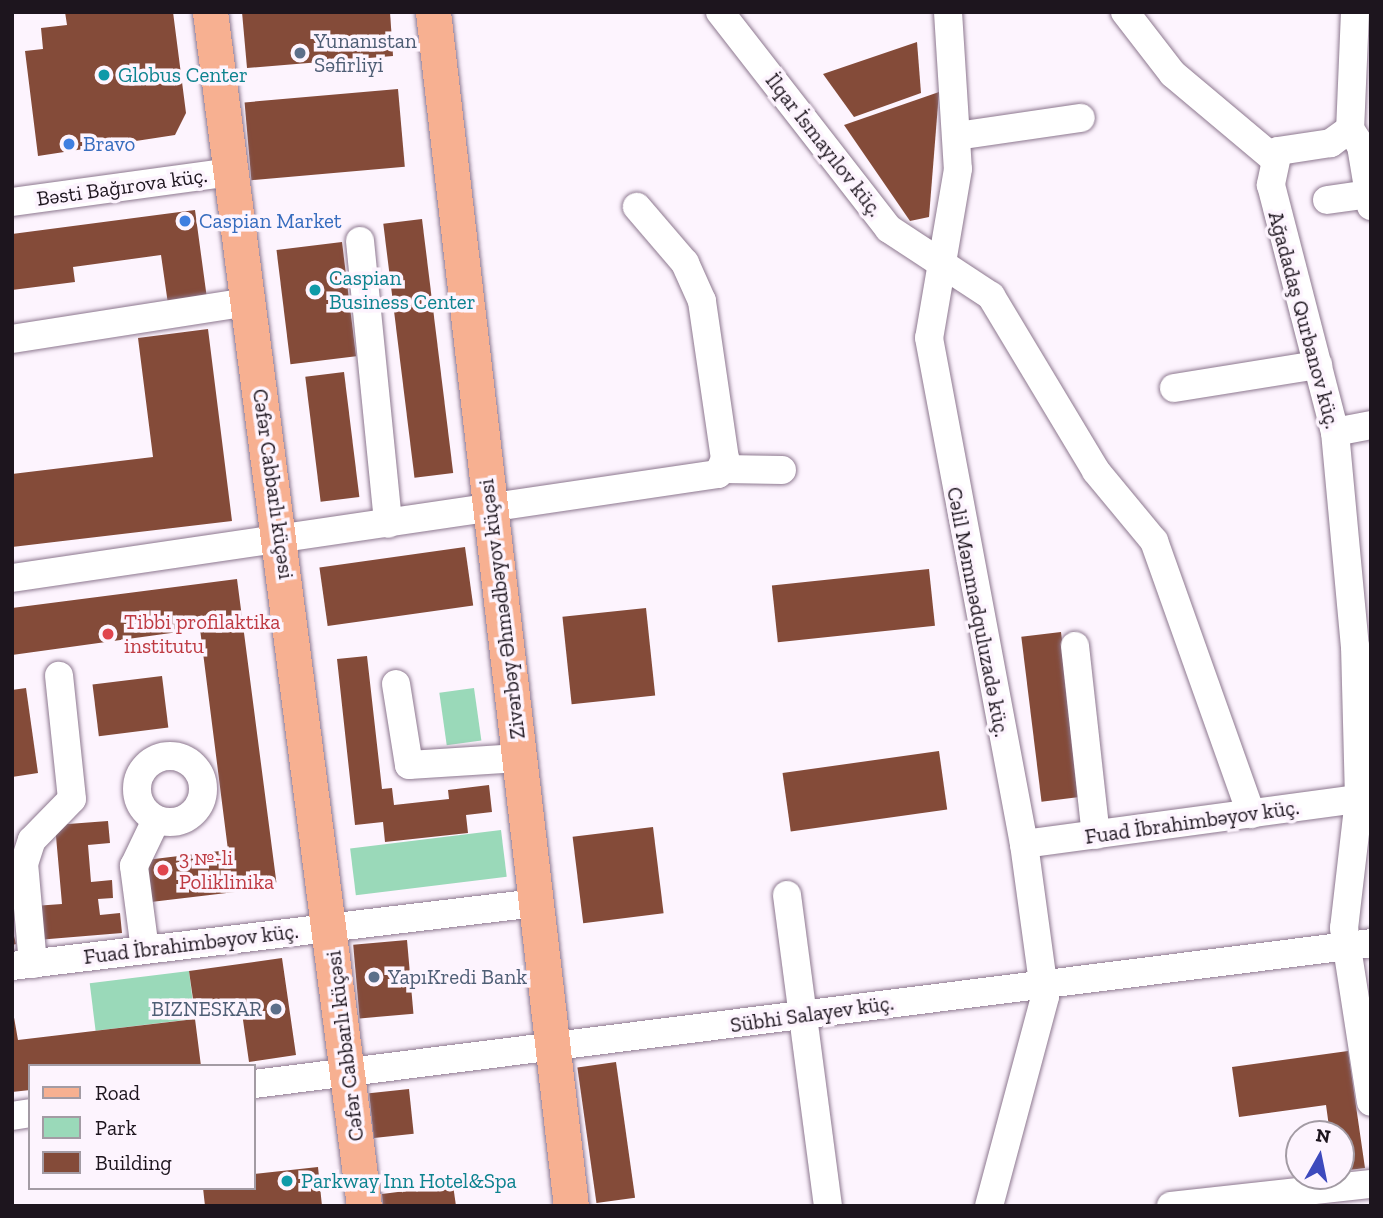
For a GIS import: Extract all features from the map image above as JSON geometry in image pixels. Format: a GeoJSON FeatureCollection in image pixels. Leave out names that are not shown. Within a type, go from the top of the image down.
{"type":"FeatureCollection","features":[{"type":"Feature","properties":{"kind":"main road","name":"Cəfər Cabbarlı küçəsi"},"geometry":{"type":"LineString","coordinates":[[210,12],[281,538],[364,1206]]}},
{"type":"Feature","properties":{"kind":"main road","name":"Zivərbəy Əhmədbəyov küçəsi"},"geometry":{"type":"LineString","coordinates":[[433,12],[571,1206]]}},
{"type":"Feature","properties":{"kind":"street","name":"İlqar İsmayılov küç."},"geometry":{"type":"LineString","coordinates":[[720,12],[889,229],[991,296],[1096,471],[1163,555],[1251,814]]}},
{"type":"Feature","properties":{"kind":"street","name":"Cəlil Məmmədquluzadə küç."},"geometry":{"type":"LineString","coordinates":[[948,12],[957,136],[956,194],[940,262],[929,338],[1024,844],[1044,981],[1042,1024],[989,1206]]}},
{"type":"Feature","properties":{"kind":"street"},"geometry":{"type":"LineString","coordinates":[[1125,12],[1173,74],[1273,158],[1286,149],[1331,143],[1350,129]]}},
{"type":"Feature","properties":{"kind":"street"},"geometry":{"type":"LineString","coordinates":[[1327,200],[1370,200],[1361,146],[1350,129],[1355,12]]}},
{"type":"Feature","properties":{"kind":"street"},"geometry":{"type":"LineString","coordinates":[[957,136],[1081,118]]}},
{"type":"Feature","properties":{"kind":"street","name":"Ağadadaş Qurbanov küç."},"geometry":{"type":"LineString","coordinates":[[1273,158],[1277,227],[1335,432],[1363,646],[1359,799],[1344,908],[1359,944],[1371,1102]]}},
{"type":"Feature","properties":{"kind":"street","name":"Bəsti Bağırova küç."},"geometry":{"type":"LineString","coordinates":[[12,202],[231,172]]}},
{"type":"Feature","properties":{"kind":"street"},"geometry":{"type":"LineString","coordinates":[[637,207],[685,263],[702,301],[724,469]]}},
{"type":"Feature","properties":{"kind":"street"},"geometry":{"type":"LineString","coordinates":[[360,242],[388,524]]}},
{"type":"Feature","properties":{"kind":"street"},"geometry":{"type":"LineString","coordinates":[[12,339],[249,302]]}},
{"type":"Feature","properties":{"kind":"street"},"geometry":{"type":"LineString","coordinates":[[1174,388],[1318,365]]}},
{"type":"Feature","properties":{"kind":"street"},"geometry":{"type":"LineString","coordinates":[[1335,432],[1371,425]]}},
{"type":"Feature","properties":{"kind":"street"},"geometry":{"type":"LineString","coordinates":[[12,578],[707,478],[724,469],[782,470]]}},
{"type":"Feature","properties":{"kind":"street"},"geometry":{"type":"LineString","coordinates":[[1074,646],[1096,835]]}},
{"type":"Feature","properties":{"kind":"street"},"geometry":{"type":"LineString","coordinates":[[23,965],[24,864],[32,840],[72,799],[59,676]]}},
{"type":"Feature","properties":{"kind":"street"},"geometry":{"type":"LineString","coordinates":[[396,684],[409,765],[519,758]]}},
{"type":"Feature","properties":{"kind":"street","name":"Fuad İbrahimbəyov küç."},"geometry":{"type":"LineString","coordinates":[[1024,844],[1359,799]]}},
{"type":"Feature","properties":{"kind":"street"},"geometry":{"type":"LineString","coordinates":[[145,950],[134,866],[156,820]]}},
{"type":"Feature","properties":{"kind":"street"},"geometry":{"type":"LineString","coordinates":[[787,895],[828,1206]]}},
{"type":"Feature","properties":{"kind":"street","name":"Fuad İbrahimbəyov küç."},"geometry":{"type":"LineString","coordinates":[[23,965],[536,903]]}},
{"type":"Feature","properties":{"kind":"street","name":"Sübhi Salayev küç."},"geometry":{"type":"LineString","coordinates":[[256,1084],[803,1016],[1044,981],[1359,944]]}},
{"type":"Feature","properties":{"kind":"street"},"geometry":{"type":"LineString","coordinates":[[1171,1206],[1371,1184]]}},
{"type":"Feature","properties":{"kind":"green space"},"geometry":{"type":"Polygon","coordinates":[[[474,688],[481,740],[447,745],[439,693],[474,688]]]}},
{"type":"Feature","properties":{"kind":"green space"},"geometry":{"type":"Polygon","coordinates":[[[501,830],[507,877],[356,895],[350,849],[501,830]]]}},
{"type":"Feature","properties":{"kind":"green space"},"geometry":{"type":"Polygon","coordinates":[[[189,971],[195,1019],[96,1031],[90,983],[189,971]]]}},
{"type":"Feature","properties":{"kind":"building","name":"Globus Center"},"geometry":{"type":"Polygon","coordinates":[[[65,12],[173,12],[186,113],[175,135],[38,156],[25,51],[43,49],[41,28],[67,25],[65,12]]]}},
{"type":"Feature","properties":{"kind":"building"},"geometry":{"type":"Polygon","coordinates":[[[242,12],[390,12],[393,56],[247,68],[242,12]]]}},
{"type":"Feature","properties":{"kind":"building"},"geometry":{"type":"Polygon","coordinates":[[[917,42],[921,93],[854,117],[823,74],[917,42]]]}},
{"type":"Feature","properties":{"kind":"building"},"geometry":{"type":"Polygon","coordinates":[[[398,89],[405,167],[251,180],[245,102],[398,89]]]}},
{"type":"Feature","properties":{"kind":"building"},"geometry":{"type":"Polygon","coordinates":[[[939,92],[929,217],[910,221],[844,125],[939,92]]]}},
{"type":"Feature","properties":{"kind":"building"},"geometry":{"type":"Polygon","coordinates":[[[195,210],[208,306],[169,311],[161,255],[73,267],[75,282],[12,290],[12,234],[195,210]]]}},
{"type":"Feature","properties":{"kind":"building"},"geometry":{"type":"Polygon","coordinates":[[[422,219],[453,473],[414,478],[383,224],[422,219]]]}},
{"type":"Feature","properties":{"kind":"building","name":"Caspian Business Center"},"geometry":{"type":"Polygon","coordinates":[[[342,242],[356,356],[291,364],[276,250],[342,242]]]}},
{"type":"Feature","properties":{"kind":"building"},"geometry":{"type":"Polygon","coordinates":[[[208,329],[232,521],[12,547],[12,474],[153,457],[138,338],[208,329]]]}},
{"type":"Feature","properties":{"kind":"building"},"geometry":{"type":"Polygon","coordinates":[[[344,372],[359,497],[321,502],[305,377],[344,372]]]}},
{"type":"Feature","properties":{"kind":"building"},"geometry":{"type":"Polygon","coordinates":[[[465,547],[473,605],[328,626],[319,567],[465,547]]]}},
{"type":"Feature","properties":{"kind":"building"},"geometry":{"type":"Polygon","coordinates":[[[929,569],[935,626],[778,642],[772,586],[929,569]]]}},
{"type":"Feature","properties":{"kind":"building"},"geometry":{"type":"Polygon","coordinates":[[[237,579],[277,887],[151,902],[146,860],[228,850],[200,629],[12,655],[12,608],[237,579]]]}},
{"type":"Feature","properties":{"kind":"building"},"geometry":{"type":"Polygon","coordinates":[[[646,608],[655,696],[572,704],[562,617],[646,608]]]}},
{"type":"Feature","properties":{"kind":"building"},"geometry":{"type":"Polygon","coordinates":[[[1061,632],[1081,797],[1042,802],[1021,637],[1061,632]]]}},
{"type":"Feature","properties":{"kind":"building"},"geometry":{"type":"Polygon","coordinates":[[[367,656],[382,789],[392,788],[394,805],[449,799],[448,790],[489,785],[492,812],[466,815],[468,833],[385,842],[383,822],[355,825],[337,659],[367,656]]]}},
{"type":"Feature","properties":{"kind":"building"},"geometry":{"type":"Polygon","coordinates":[[[162,676],[168,728],[99,736],[93,685],[162,676]]]}},
{"type":"Feature","properties":{"kind":"building"},"geometry":{"type":"Polygon","coordinates":[[[26,688],[38,773],[12,777],[12,690],[26,688]]]}},
{"type":"Feature","properties":{"kind":"building"},"geometry":{"type":"Polygon","coordinates":[[[939,751],[947,809],[791,831],[783,773],[939,751]]]}},
{"type":"Feature","properties":{"kind":"building"},"geometry":{"type":"Polygon","coordinates":[[[108,821],[110,843],[88,845],[91,882],[112,880],[113,898],[98,899],[100,915],[120,913],[122,933],[37,940],[34,906],[62,904],[55,825],[108,821]]]}},
{"type":"Feature","properties":{"kind":"building"},"geometry":{"type":"Polygon","coordinates":[[[653,827],[664,913],[583,923],[573,837],[653,827]]]}},
{"type":"Feature","properties":{"kind":"building"},"geometry":{"type":"Polygon","coordinates":[[[12,928],[16,944],[12,945],[12,928]]]}},
{"type":"Feature","properties":{"kind":"building"},"geometry":{"type":"Polygon","coordinates":[[[407,940],[413,1014],[360,1018],[353,945],[407,940]]]}},
{"type":"Feature","properties":{"kind":"building"},"geometry":{"type":"Polygon","coordinates":[[[282,958],[296,1055],[249,1062],[241,1006],[195,1013],[189,971],[282,958]]]}},
{"type":"Feature","properties":{"kind":"building"},"geometry":{"type":"Polygon","coordinates":[[[12,1006],[18,1040],[195,1019],[201,1064],[28,1064],[28,1090],[12,1092],[12,1006]]]}},
{"type":"Feature","properties":{"kind":"building"},"geometry":{"type":"Polygon","coordinates":[[[1348,1051],[1365,1168],[1355,1169],[1355,1120],[1328,1120],[1326,1105],[1239,1117],[1232,1067],[1348,1051]]]}},
{"type":"Feature","properties":{"kind":"building"},"geometry":{"type":"Polygon","coordinates":[[[616,1062],[635,1198],[596,1203],[577,1067],[616,1062]]]}},
{"type":"Feature","properties":{"kind":"building"},"geometry":{"type":"Polygon","coordinates":[[[409,1089],[414,1134],[374,1138],[369,1093],[409,1089]]]}},
{"type":"Feature","properties":{"kind":"building","name":"Parkway Inn Hotel&Spa"},"geometry":{"type":"Polygon","coordinates":[[[318,1167],[322,1206],[205,1206],[203,1190],[256,1190],[256,1174],[318,1167]]]}},
{"type":"Feature","properties":{"kind":"building"},"geometry":{"type":"Polygon","coordinates":[[[453,1185],[456,1206],[383,1206],[382,1194],[453,1185]]]}},
{"type":"Feature","properties":{"kind":"place","name":"Yunanıstan Səfirliyi"},"geometry":{"type":"Point","coordinates":[300,53]}},
{"type":"Feature","properties":{"kind":"place","name":"Globus Center"},"geometry":{"type":"Point","coordinates":[104,75]}},
{"type":"Feature","properties":{"kind":"place","name":"Bravo"},"geometry":{"type":"Point","coordinates":[69,144]}},
{"type":"Feature","properties":{"kind":"place","name":"Caspian Market"},"geometry":{"type":"Point","coordinates":[185,221]}},
{"type":"Feature","properties":{"kind":"place","name":"Caspian Business Center"},"geometry":{"type":"Point","coordinates":[315,290]}},
{"type":"Feature","properties":{"kind":"place","name":"Tibbi profilaktika institutu"},"geometry":{"type":"Point","coordinates":[108,634]}},
{"type":"Feature","properties":{"kind":"place","name":"3 №-li Poliklinika"},"geometry":{"type":"Point","coordinates":[163,870]}},
{"type":"Feature","properties":{"kind":"place","name":"YapıKredi Bank"},"geometry":{"type":"Point","coordinates":[374,977]}},
{"type":"Feature","properties":{"kind":"place","name":"BIZNESKAR"},"geometry":{"type":"Point","coordinates":[276,1009]}},
{"type":"Feature","properties":{"kind":"place","name":"Parkway Inn Hotel&Spa"},"geometry":{"type":"Point","coordinates":[287,1181]}}]}
